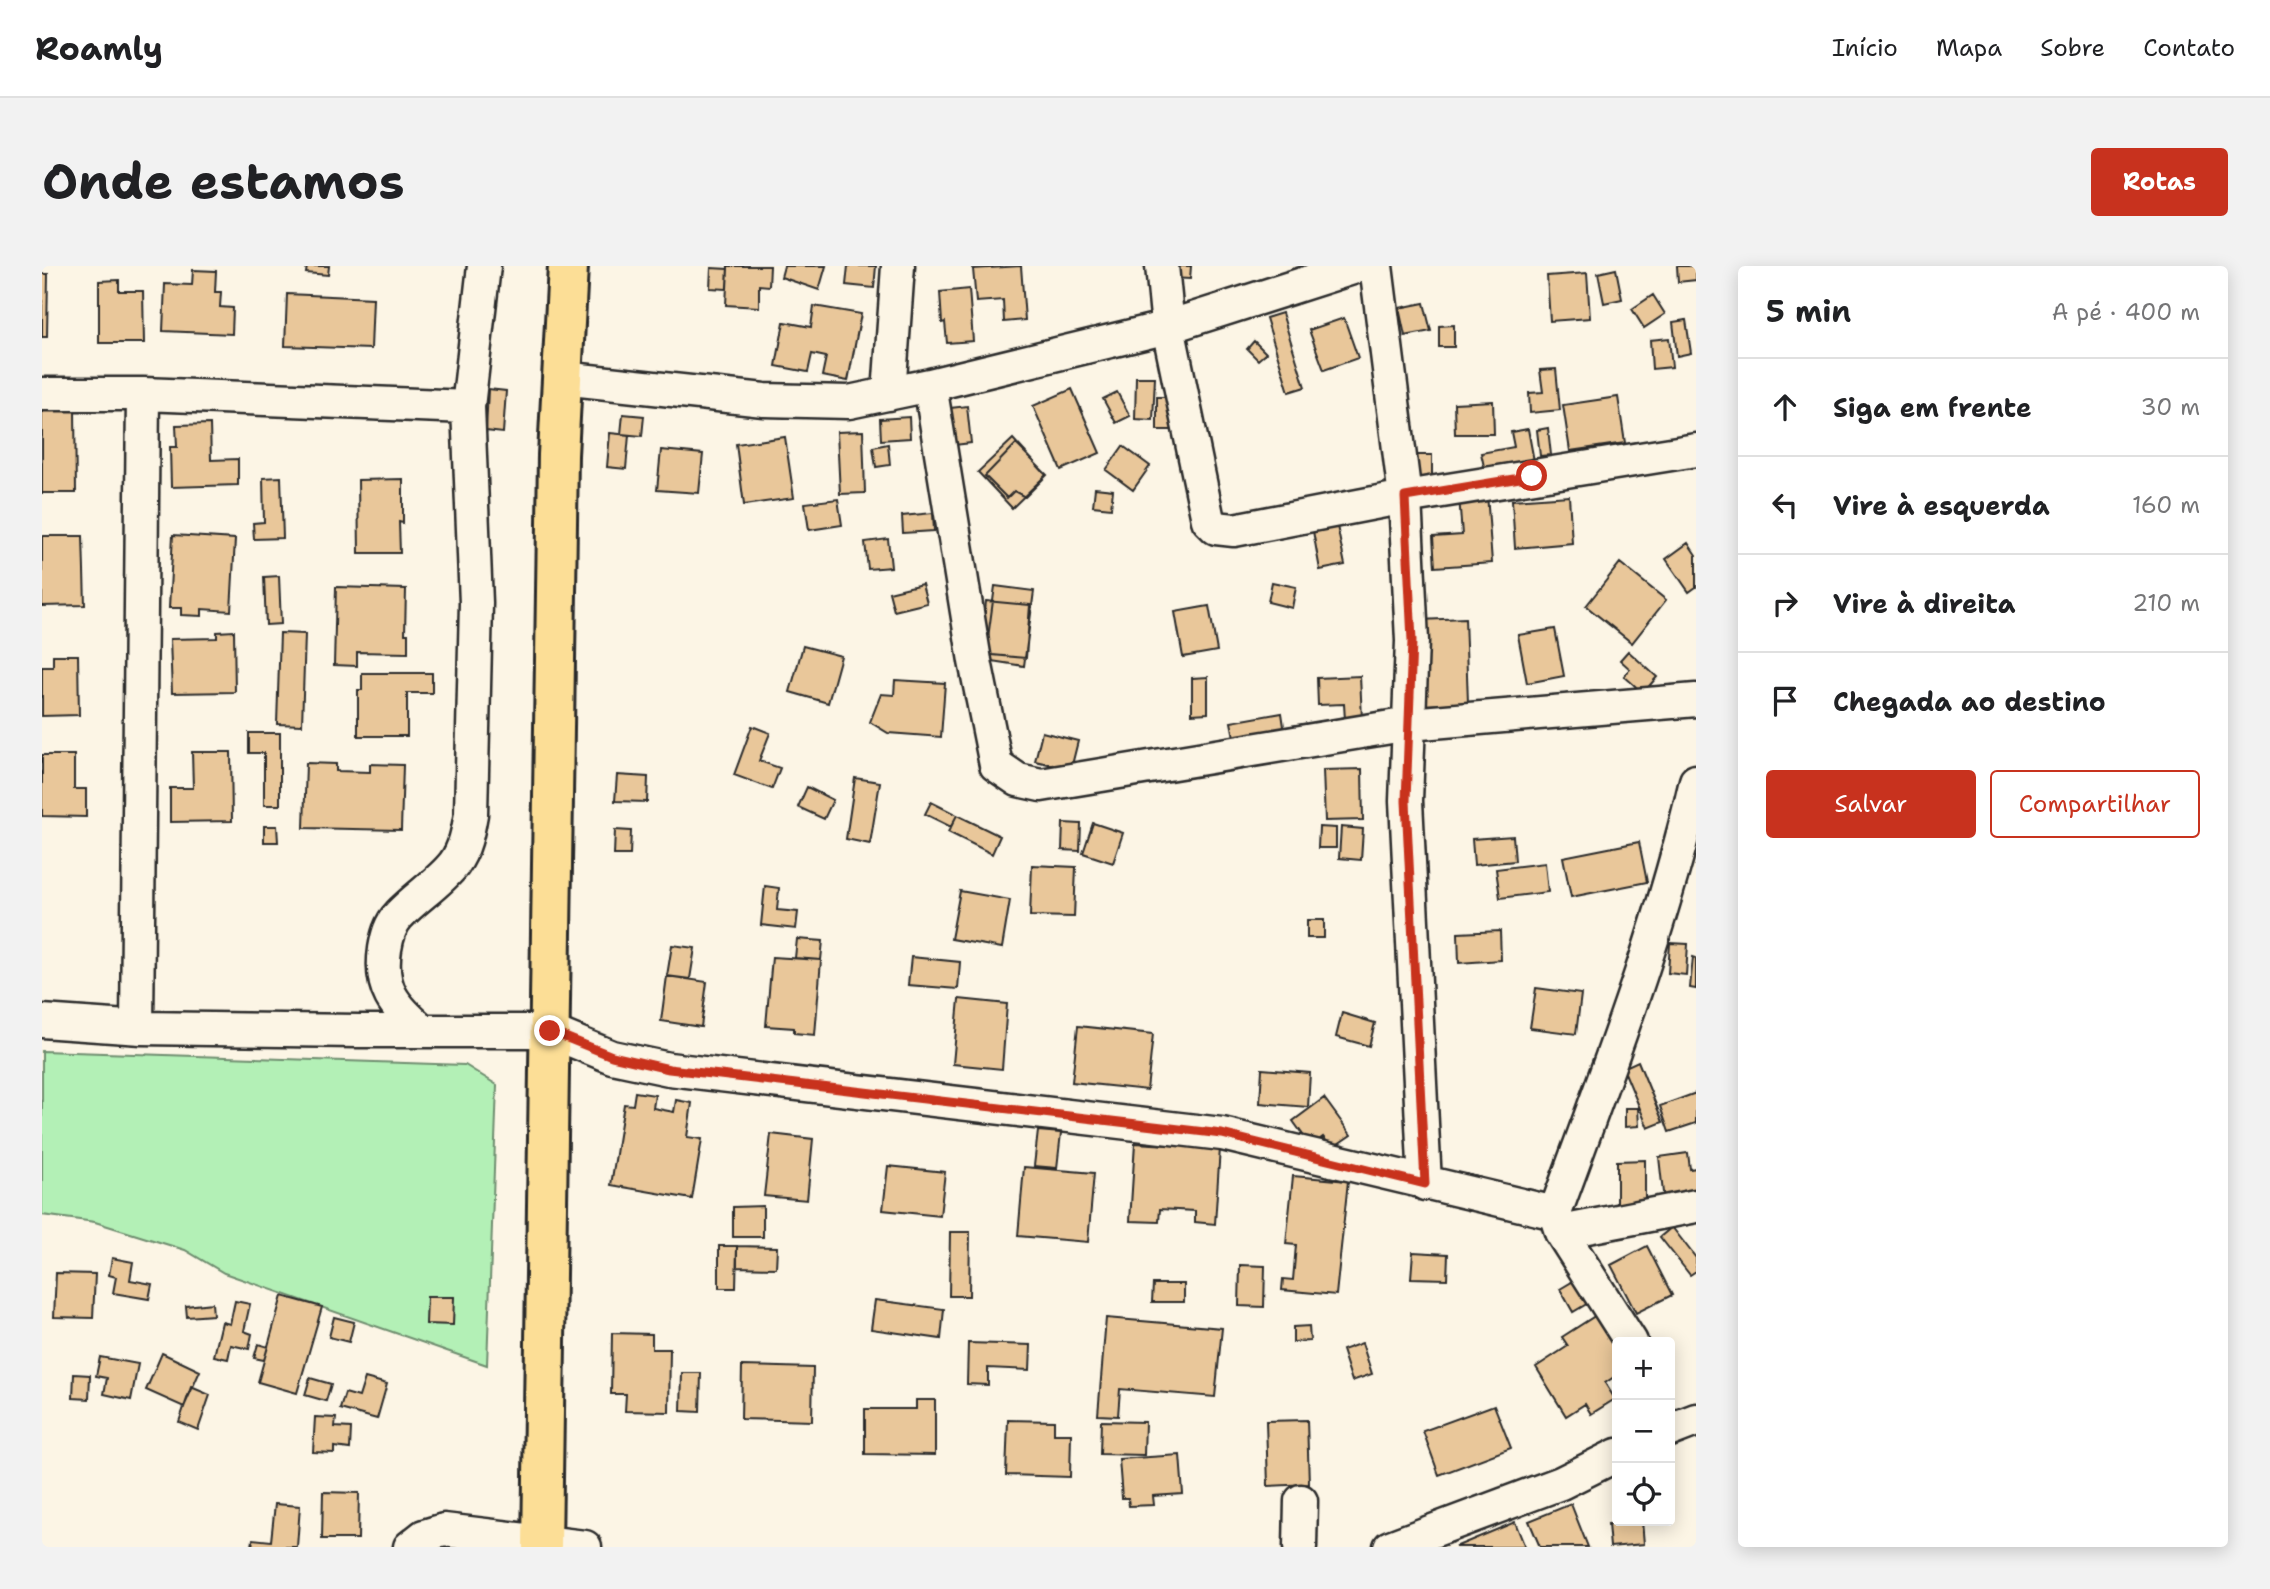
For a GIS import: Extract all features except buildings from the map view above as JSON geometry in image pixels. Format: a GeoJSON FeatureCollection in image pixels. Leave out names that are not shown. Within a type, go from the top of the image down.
{"type":"FeatureCollection","features":[{"type":"Feature","properties":{"kind":"highway"},"geometry":{"type":"LineString","coordinates":[[542,1545],[558,469],[569,266]]}},
{"type":"Feature","properties":{"kind":"street"},"geometry":{"type":"LineString","coordinates":[[423,1031],[407,1017],[383,982],[383,957],[387,935],[397,916],[453,864],[465,842],[471,814],[476,603],[468,407],[484,266]]}},
{"type":"Feature","properties":{"kind":"street"},"geometry":{"type":"LineString","coordinates":[[889,394],[898,266]]}},
{"type":"Feature","properties":{"kind":"street"},"geometry":{"type":"LineString","coordinates":[[1162,266],[1168,327],[1208,520],[1216,528],[1234,530],[1405,497],[1696,450]]}},
{"type":"Feature","properties":{"kind":"street"},"geometry":{"type":"LineString","coordinates":[[562,378],[807,403],[849,402],[1168,327],[1357,267],[1405,497],[1412,641],[1406,801],[1425,1184]]}},
{"type":"Feature","properties":{"kind":"street"},"geometry":{"type":"LineString","coordinates":[[930,385],[975,661],[996,765],[1018,780],[1041,785],[1409,724],[1696,700]]}},
{"type":"Feature","properties":{"kind":"street"},"geometry":{"type":"LineString","coordinates":[[42,394],[143,394],[468,407]]}},
{"type":"Feature","properties":{"kind":"street"},"geometry":{"type":"LineString","coordinates":[[137,1027],[143,394]]}},
{"type":"Feature","properties":{"kind":"street"},"geometry":{"type":"LineString","coordinates":[[1627,1337],[1558,1223],[1641,977],[1688,852],[1696,781]]}},
{"type":"Feature","properties":{"kind":"street"},"geometry":{"type":"LineString","coordinates":[[42,1021],[137,1027],[550,1031],[612,1056],[669,1069],[1222,1134],[1425,1184],[1558,1223],[1696,1206]]}},
{"type":"Feature","properties":{"kind":"street"},"geometry":{"type":"LineString","coordinates":[[1390,1547],[1561,1483],[1612,1458]]}},
{"type":"Feature","properties":{"kind":"street"},"geometry":{"type":"LineString","coordinates":[[1300,1547],[1301,1501]]}},
{"type":"Feature","properties":{"kind":"street"},"geometry":{"type":"LineString","coordinates":[[410,1547],[424,1536],[444,1530],[542,1545],[585,1547]]}},
{"type":"Feature","properties":{"kind":"green space"},"geometry":{"type":"Polygon","coordinates":[[[42,1051],[465,1065],[497,1085],[487,1365],[224,1273],[185,1250],[95,1222],[42,1215],[42,1051]]]}},
{"type":"Feature","properties":{"kind":"route"},"geometry":{"type":"LineString","coordinates":[[550,1031],[612,1056],[669,1069],[1222,1134],[1425,1184],[1406,801],[1412,641],[1405,497],[1532,476]]}}]}
